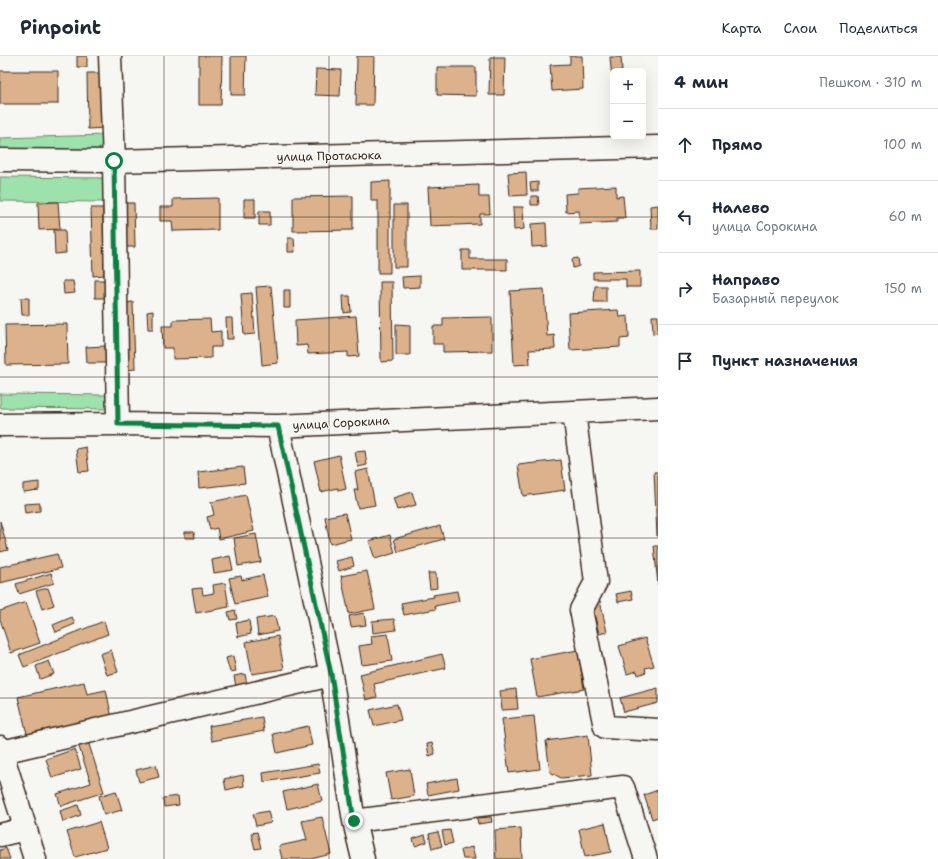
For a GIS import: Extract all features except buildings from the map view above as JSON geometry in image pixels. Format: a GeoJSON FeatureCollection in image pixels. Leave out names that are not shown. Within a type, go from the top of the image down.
{"type":"FeatureCollection","features":[{"type":"Feature","properties":{"kind":"street"},"geometry":{"type":"LineString","coordinates":[[110,56],[114,161],[118,424]]}},
{"type":"Feature","properties":{"kind":"street","name":"улица Протасюка"},"geometry":{"type":"LineString","coordinates":[[0,160],[114,161],[658,147]]}},
{"type":"Feature","properties":{"kind":"street","name":"улица Сорокина"},"geometry":{"type":"LineString","coordinates":[[0,425],[118,424],[278,426],[658,408]]}},
{"type":"Feature","properties":{"kind":"street"},"geometry":{"type":"LineString","coordinates":[[574,412],[596,582],[581,610],[605,727],[658,730]]}},
{"type":"Feature","properties":{"kind":"street"},"geometry":{"type":"LineString","coordinates":[[278,426],[331,674],[354,821],[362,859]]}},
{"type":"Feature","properties":{"kind":"street"},"geometry":{"type":"LineString","coordinates":[[35,859],[1,750],[331,674]]}},
{"type":"Feature","properties":{"kind":"street"},"geometry":{"type":"LineString","coordinates":[[354,821],[623,787],[646,859]]}},
{"type":"Feature","properties":{"kind":"street"},"geometry":{"type":"LineString","coordinates":[[0,835],[25,828]]}},
{"type":"Feature","properties":{"kind":"green space"},"geometry":{"type":"Polygon","coordinates":[[[108,135],[108,153],[0,155],[0,138],[108,135]]]}},
{"type":"Feature","properties":{"kind":"green space"},"geometry":{"type":"Polygon","coordinates":[[[0,177],[106,178],[106,202],[0,201],[0,177]]]}},
{"type":"Feature","properties":{"kind":"green space"},"geometry":{"type":"Polygon","coordinates":[[[0,394],[108,395],[108,409],[0,408],[0,394]]]}},
{"type":"Feature","properties":{"kind":"route"},"geometry":{"type":"LineString","coordinates":[[114,161],[118,424],[278,426],[331,674],[354,821]]}}]}
